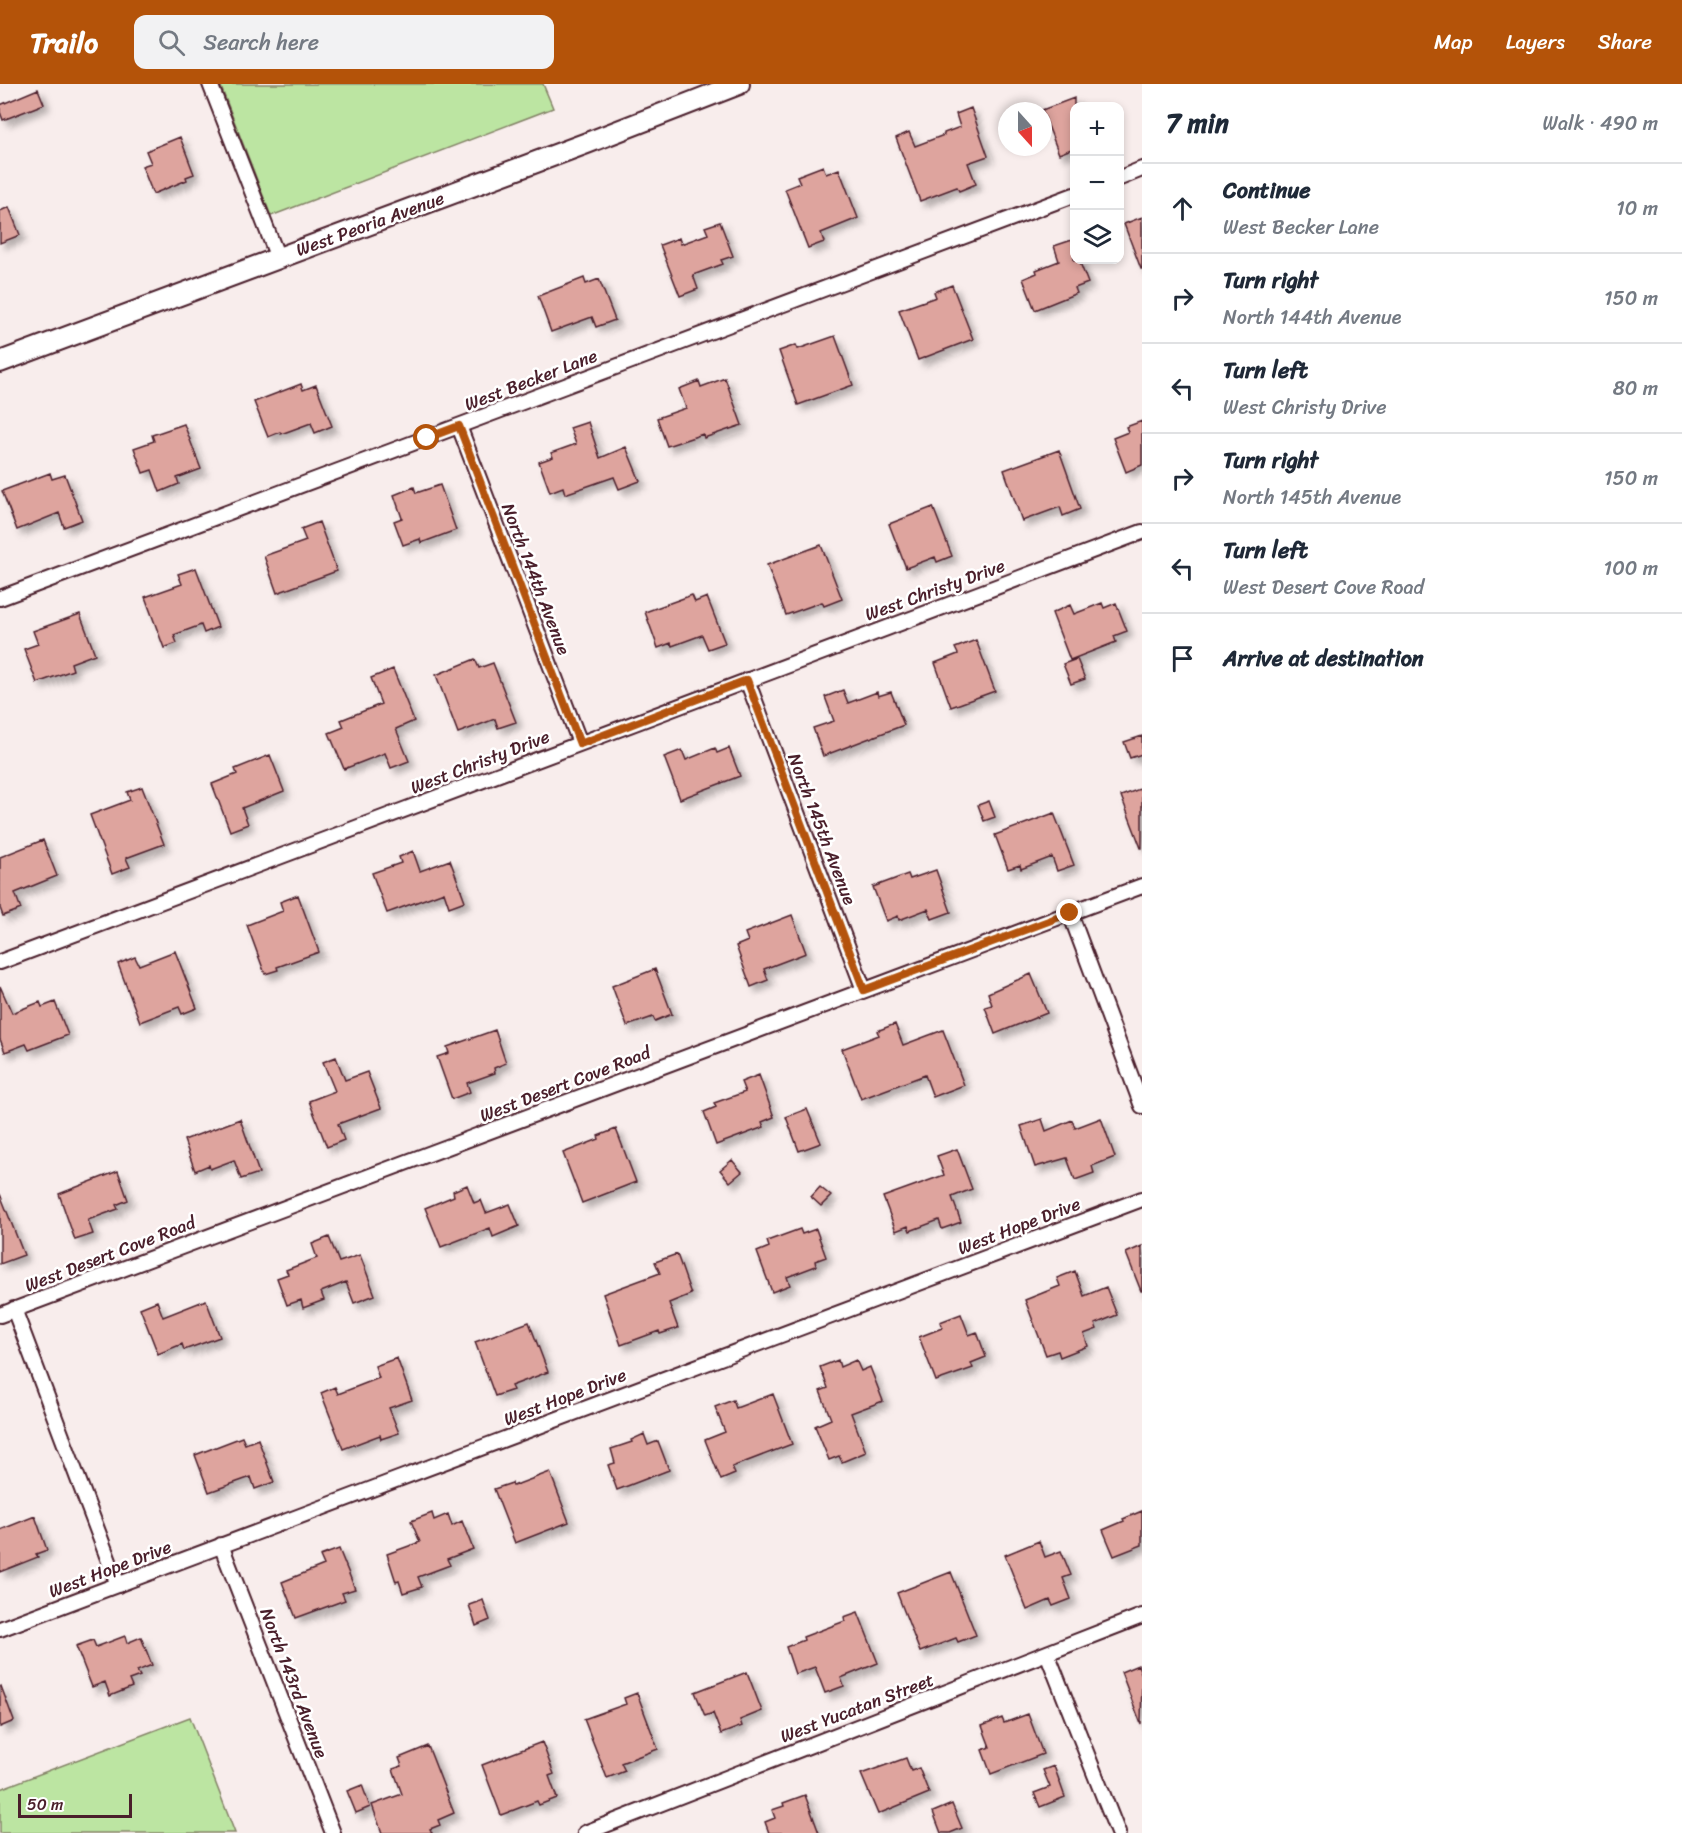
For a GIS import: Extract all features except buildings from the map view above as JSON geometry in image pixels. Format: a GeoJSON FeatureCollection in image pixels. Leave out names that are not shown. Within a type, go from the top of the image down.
{"type":"FeatureCollection","features":[{"type":"Feature","properties":{"kind":"main road","name":"West Peoria Avenue"},"geometry":{"type":"LineString","coordinates":[[0,362],[739,84]]}},
{"type":"Feature","properties":{"kind":"street"},"geometry":{"type":"LineString","coordinates":[[210,84],[278,258]]}},
{"type":"Feature","properties":{"kind":"street"},"geometry":{"type":"LineString","coordinates":[[1124,176],[1142,170]]}},
{"type":"Feature","properties":{"kind":"street","name":"West Becker Lane"},"geometry":{"type":"LineString","coordinates":[[0,598],[1070,197]]}},
{"type":"Feature","properties":{"kind":"street","name":"North 144th Avenue"},"geometry":{"type":"LineString","coordinates":[[459,426],[580,744]]}},
{"type":"Feature","properties":{"kind":"street","name":"West Christy Drive"},"geometry":{"type":"LineString","coordinates":[[0,962],[1142,532]]}},
{"type":"Feature","properties":{"kind":"street","name":"North 145th Avenue"},"geometry":{"type":"LineString","coordinates":[[747,680],[864,990]]}},
{"type":"Feature","properties":{"kind":"street","name":"West Desert Cove Road"},"geometry":{"type":"LineString","coordinates":[[0,1315],[1142,886]]}},
{"type":"Feature","properties":{"kind":"street"},"geometry":{"type":"LineString","coordinates":[[1070,913],[1142,1106]]}},
{"type":"Feature","properties":{"kind":"street","name":"West Hope Drive"},"geometry":{"type":"LineString","coordinates":[[0,1629],[1142,1199]]}},
{"type":"Feature","properties":{"kind":"street"},"geometry":{"type":"LineString","coordinates":[[14,1309],[118,1585]]}},
{"type":"Feature","properties":{"kind":"street","name":"North 143rd Avenue"},"geometry":{"type":"LineString","coordinates":[[221,1545],[333,1833]]}},
{"type":"Feature","properties":{"kind":"street","name":"West Yucatan Street"},"geometry":{"type":"LineString","coordinates":[[585,1833],[1142,1616]]}},
{"type":"Feature","properties":{"kind":"street"},"geometry":{"type":"LineString","coordinates":[[1047,1653],[1118,1833]]}},
{"type":"Feature","properties":{"kind":"green space"},"geometry":{"type":"Polygon","coordinates":[[[224,84],[543,84],[553,108],[271,216],[221,87],[224,84]]]}},
{"type":"Feature","properties":{"kind":"green space"},"geometry":{"type":"Polygon","coordinates":[[[190,1717],[235,1833],[0,1833],[0,1789],[190,1717]]]}},
{"type":"Feature","properties":{"kind":"route"},"geometry":{"type":"LineString","coordinates":[[427,438],[459,426],[580,744],[747,680],[864,990],[1070,913]]}}]}
